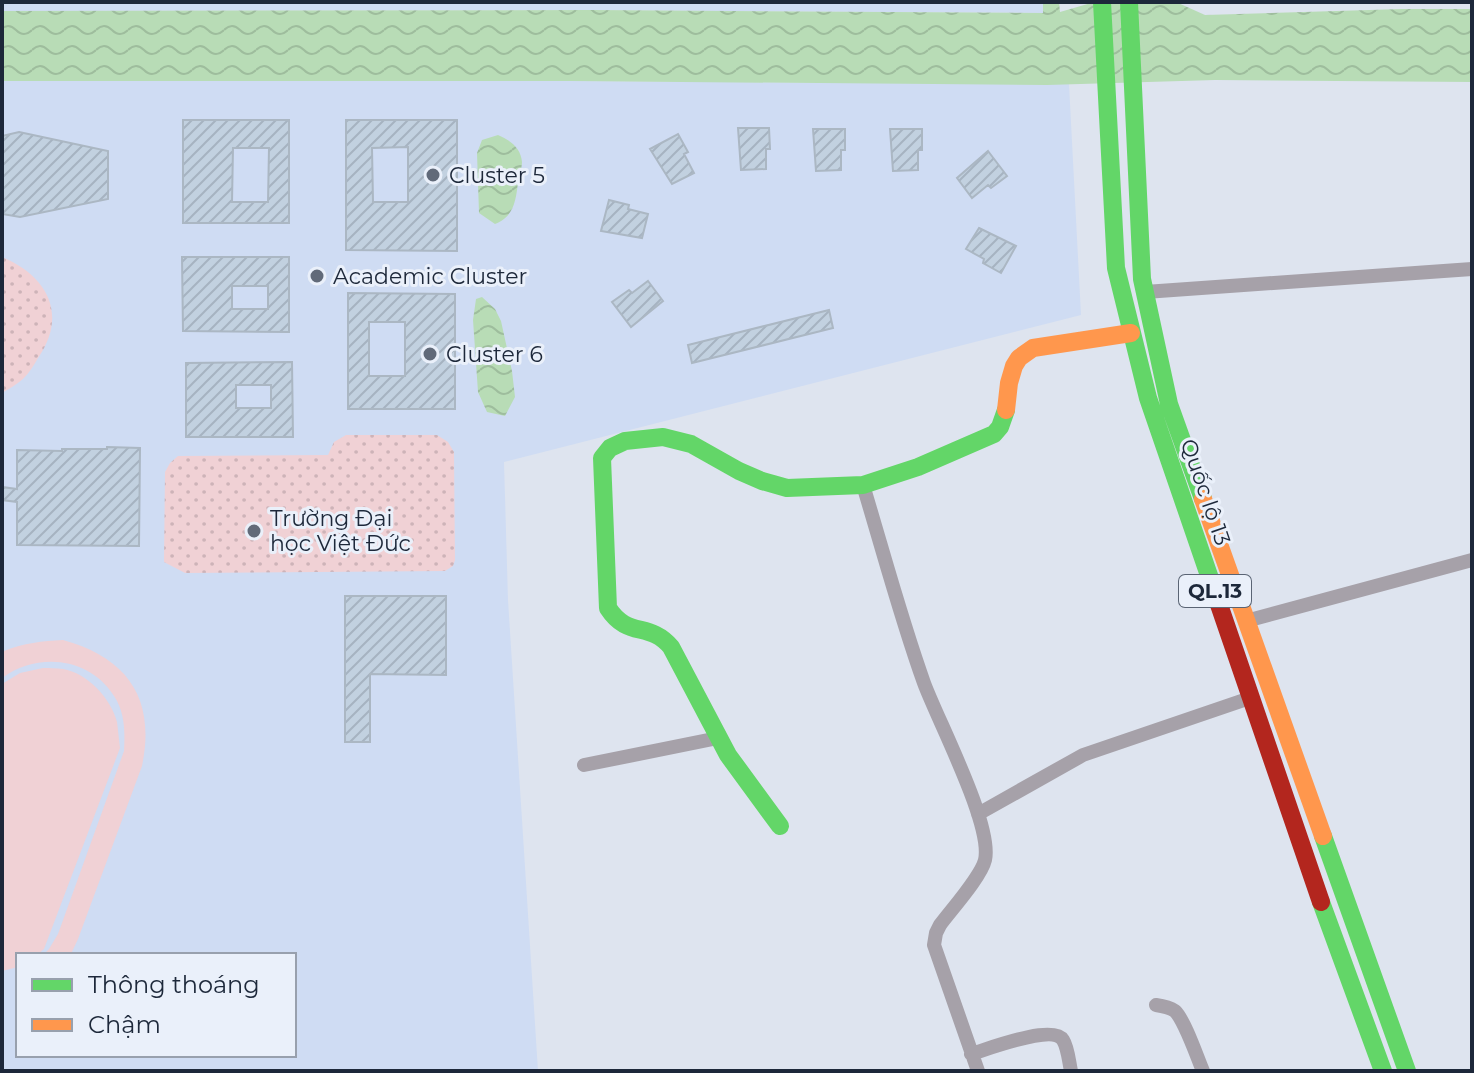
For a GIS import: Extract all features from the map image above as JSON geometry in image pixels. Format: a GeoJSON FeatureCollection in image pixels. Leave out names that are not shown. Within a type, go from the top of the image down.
{"type":"FeatureCollection","features":[{"type":"Feature","properties":{"kind":"main road","name":"Quốc lộ 13"},"geometry":{"type":"LineString","coordinates":[[1102,2],[1116,268],[1148,398],[1250,698],[1383,1071]]}},
{"type":"Feature","properties":{"kind":"main road","name":"Quốc lộ 13"},"geometry":{"type":"LineString","coordinates":[[1129,2],[1142,279],[1169,404],[1407,1071]]}},
{"type":"Feature","properties":{"kind":"main road"},"geometry":{"type":"LineString","coordinates":[[780,826],[718,738],[667,641],[657,634],[626,627],[614,619],[608,608],[602,458],[610,448],[625,441],[663,437],[691,444],[739,471],[787,488],[863,485],[918,467],[994,434],[1001,428],[1004,419],[1014,366],[1021,356],[1033,348],[1131,333]]}},
{"type":"Feature","properties":{"kind":"street"},"geometry":{"type":"LineString","coordinates":[[1145,292],[1472,269]]}},
{"type":"Feature","properties":{"kind":"street"},"geometry":{"type":"LineString","coordinates":[[863,485],[924,683],[978,814],[986,851],[985,863],[940,925],[934,945],[978,1071]]}},
{"type":"Feature","properties":{"kind":"street"},"geometry":{"type":"LineString","coordinates":[[1246,621],[1472,560]]}},
{"type":"Feature","properties":{"kind":"street"},"geometry":{"type":"LineString","coordinates":[[978,814],[1097,749],[1250,698]]}},
{"type":"Feature","properties":{"kind":"street"},"geometry":{"type":"LineString","coordinates":[[584,765],[718,738]]}},
{"type":"Feature","properties":{"kind":"street"},"geometry":{"type":"LineString","coordinates":[[1156,1005],[1174,1011],[1181,1019],[1203,1071]]}},
{"type":"Feature","properties":{"kind":"street"},"geometry":{"type":"LineString","coordinates":[[971,1054],[1048,1033],[1062,1038],[1071,1071]]}},
{"type":"Feature","properties":{"kind":"shaded area"},"geometry":{"type":"Polygon","coordinates":[[[2,2],[1043,2],[1043,13],[2,11],[2,2]]]}},
{"type":"Feature","properties":{"kind":"shaded area","name":"Trường Đại học Việt Đức"},"geometry":{"type":"Polygon","coordinates":[[[2,81],[1069,84],[1081,315],[504,462],[508,600],[538,1071],[2,1071],[2,81]]]}},
{"type":"Feature","properties":{"kind":"shaded area"},"geometry":{"type":"Polygon","coordinates":[[[2,257],[18,265],[42,286],[52,312],[52,327],[47,342],[23,379],[2,393],[2,257]]]}},
{"type":"Feature","properties":{"kind":"shaded area"},"geometry":{"type":"Polygon","coordinates":[[[346,435],[437,435],[448,442],[454,452],[453,566],[445,571],[185,573],[164,562],[165,472],[178,456],[328,455],[334,442],[346,435]]]}},
{"type":"Feature","properties":{"kind":"shaded area"},"geometry":{"type":"Polygon","coordinates":[[[63,640],[105,658],[132,685],[145,721],[142,766],[71,953],[45,953],[58,934],[124,751],[124,722],[114,696],[91,673],[77,666],[47,662],[31,664],[2,678],[2,652],[40,642],[63,640]]]}},
{"type":"Feature","properties":{"kind":"shaded area"},"geometry":{"type":"Polygon","coordinates":[[[43,668],[60,669],[72,671],[89,681],[104,696],[114,713],[120,748],[44,949],[39,953],[16,953],[16,968],[2,971],[2,684],[20,673],[43,668]]]}},
{"type":"Feature","properties":{"kind":"water"},"geometry":{"type":"Polygon","coordinates":[[[1043,2],[1059,2],[1060,12],[1091,3],[1176,2],[1205,15],[1472,9],[1472,82],[1215,80],[1047,85],[2,81],[2,11],[1043,13],[1043,2]]]}},
{"type":"Feature","properties":{"kind":"water"},"geometry":{"type":"Polygon","coordinates":[[[498,135],[514,145],[522,162],[513,207],[506,217],[495,224],[479,213],[477,153],[482,140],[498,135]]]}},
{"type":"Feature","properties":{"kind":"water"},"geometry":{"type":"Polygon","coordinates":[[[482,297],[495,309],[501,321],[512,371],[515,397],[505,416],[487,412],[478,392],[473,320],[476,299],[482,297]]]}},
{"type":"Feature","properties":{"kind":"building"},"geometry":{"type":"Polygon","coordinates":[[[183,120],[289,120],[289,223],[183,223],[183,120]],[[233,148],[232,202],[268,202],[269,148],[233,148]]]}},
{"type":"Feature","properties":{"kind":"building","name":"Cluster 5"},"geometry":{"type":"Polygon","coordinates":[[[346,120],[457,120],[457,251],[346,250],[346,120]],[[408,147],[372,148],[373,202],[408,202],[408,147]]]}},
{"type":"Feature","properties":{"kind":"building"},"geometry":{"type":"Polygon","coordinates":[[[738,128],[769,128],[770,149],[766,149],[766,169],[741,170],[738,128]]]}},
{"type":"Feature","properties":{"kind":"building"},"geometry":{"type":"Polygon","coordinates":[[[813,129],[845,129],[841,170],[816,171],[813,129]]]}},
{"type":"Feature","properties":{"kind":"building"},"geometry":{"type":"Polygon","coordinates":[[[890,129],[922,129],[918,170],[893,171],[890,129]]]}},
{"type":"Feature","properties":{"kind":"building"},"geometry":{"type":"Polygon","coordinates":[[[19,132],[108,151],[108,199],[20,217],[2,214],[2,136],[19,132]]]}},
{"type":"Feature","properties":{"kind":"building"},"geometry":{"type":"Polygon","coordinates":[[[678,134],[688,152],[684,154],[694,173],[672,184],[650,149],[678,134]]]}},
{"type":"Feature","properties":{"kind":"building"},"geometry":{"type":"Polygon","coordinates":[[[988,151],[1007,176],[991,188],[988,185],[972,198],[957,178],[988,151]]]}},
{"type":"Feature","properties":{"kind":"building"},"geometry":{"type":"Polygon","coordinates":[[[609,200],[648,214],[642,238],[601,231],[609,200]]]}},
{"type":"Feature","properties":{"kind":"building"},"geometry":{"type":"Polygon","coordinates":[[[979,228],[1016,246],[1001,273],[966,249],[979,228]]]}},
{"type":"Feature","properties":{"kind":"building"},"geometry":{"type":"Polygon","coordinates":[[[182,257],[289,257],[289,332],[183,331],[182,257]],[[232,286],[232,309],[268,309],[268,286],[232,286]]]}},
{"type":"Feature","properties":{"kind":"building"},"geometry":{"type":"Polygon","coordinates":[[[648,281],[663,301],[631,327],[612,302],[648,281]]]}},
{"type":"Feature","properties":{"kind":"building","name":"Cluster 6"},"geometry":{"type":"Polygon","coordinates":[[[348,293],[455,294],[455,409],[348,409],[348,293]],[[369,322],[369,376],[405,376],[405,322],[369,322]]]}},
{"type":"Feature","properties":{"kind":"building"},"geometry":{"type":"Polygon","coordinates":[[[829,310],[833,328],[692,363],[688,345],[829,310]]]}},
{"type":"Feature","properties":{"kind":"building"},"geometry":{"type":"Polygon","coordinates":[[[292,362],[293,437],[186,437],[186,363],[292,362]],[[236,385],[236,408],[271,408],[271,385],[236,385]]]}},
{"type":"Feature","properties":{"kind":"building"},"geometry":{"type":"Polygon","coordinates":[[[140,448],[139,546],[17,545],[17,502],[2,500],[2,487],[17,489],[17,450],[62,451],[140,448]]]}},
{"type":"Feature","properties":{"kind":"building"},"geometry":{"type":"Polygon","coordinates":[[[345,596],[446,596],[446,675],[370,674],[370,742],[345,742],[345,596]]]}},
{"type":"Feature","properties":{"kind":"traffic: fast"},"geometry":{"type":"LineString","coordinates":[[1102,2],[1116,268],[1148,398],[1214,590]]}},
{"type":"Feature","properties":{"kind":"traffic: fast"},"geometry":{"type":"LineString","coordinates":[[1129,2],[1142,279],[1169,404],[1203,499]]}},
{"type":"Feature","properties":{"kind":"traffic: fast"},"geometry":{"type":"LineString","coordinates":[[780,826],[728,755],[671,647],[655,634],[623,624],[608,608],[602,458],[610,448],[625,441],[663,437],[691,444],[739,471],[787,488],[863,485],[918,467],[994,434],[1006,410]]}},
{"type":"Feature","properties":{"kind":"traffic: fast"},"geometry":{"type":"LineString","coordinates":[[1323,836],[1407,1071]]}},
{"type":"Feature","properties":{"kind":"traffic: fast"},"geometry":{"type":"LineString","coordinates":[[1321,902],[1383,1071]]}},
{"type":"Feature","properties":{"kind":"traffic: slow"},"geometry":{"type":"LineString","coordinates":[[1006,410],[1014,366],[1033,348],[1131,333]]}},
{"type":"Feature","properties":{"kind":"traffic: slow"},"geometry":{"type":"LineString","coordinates":[[1203,499],[1323,836]]}},
{"type":"Feature","properties":{"kind":"traffic: jam"},"geometry":{"type":"LineString","coordinates":[[1214,590],[1321,902]]}},
{"type":"Feature","properties":{"kind":"place","name":"Cluster 5"},"geometry":{"type":"Point","coordinates":[433,175]}},
{"type":"Feature","properties":{"kind":"place","name":"Academic Cluster"},"geometry":{"type":"Point","coordinates":[317,276]}},
{"type":"Feature","properties":{"kind":"place","name":"Cluster 6"},"geometry":{"type":"Point","coordinates":[430,354]}},
{"type":"Feature","properties":{"kind":"place","name":"Trường Đại học Việt Đức"},"geometry":{"type":"Point","coordinates":[254,531]}}]}
